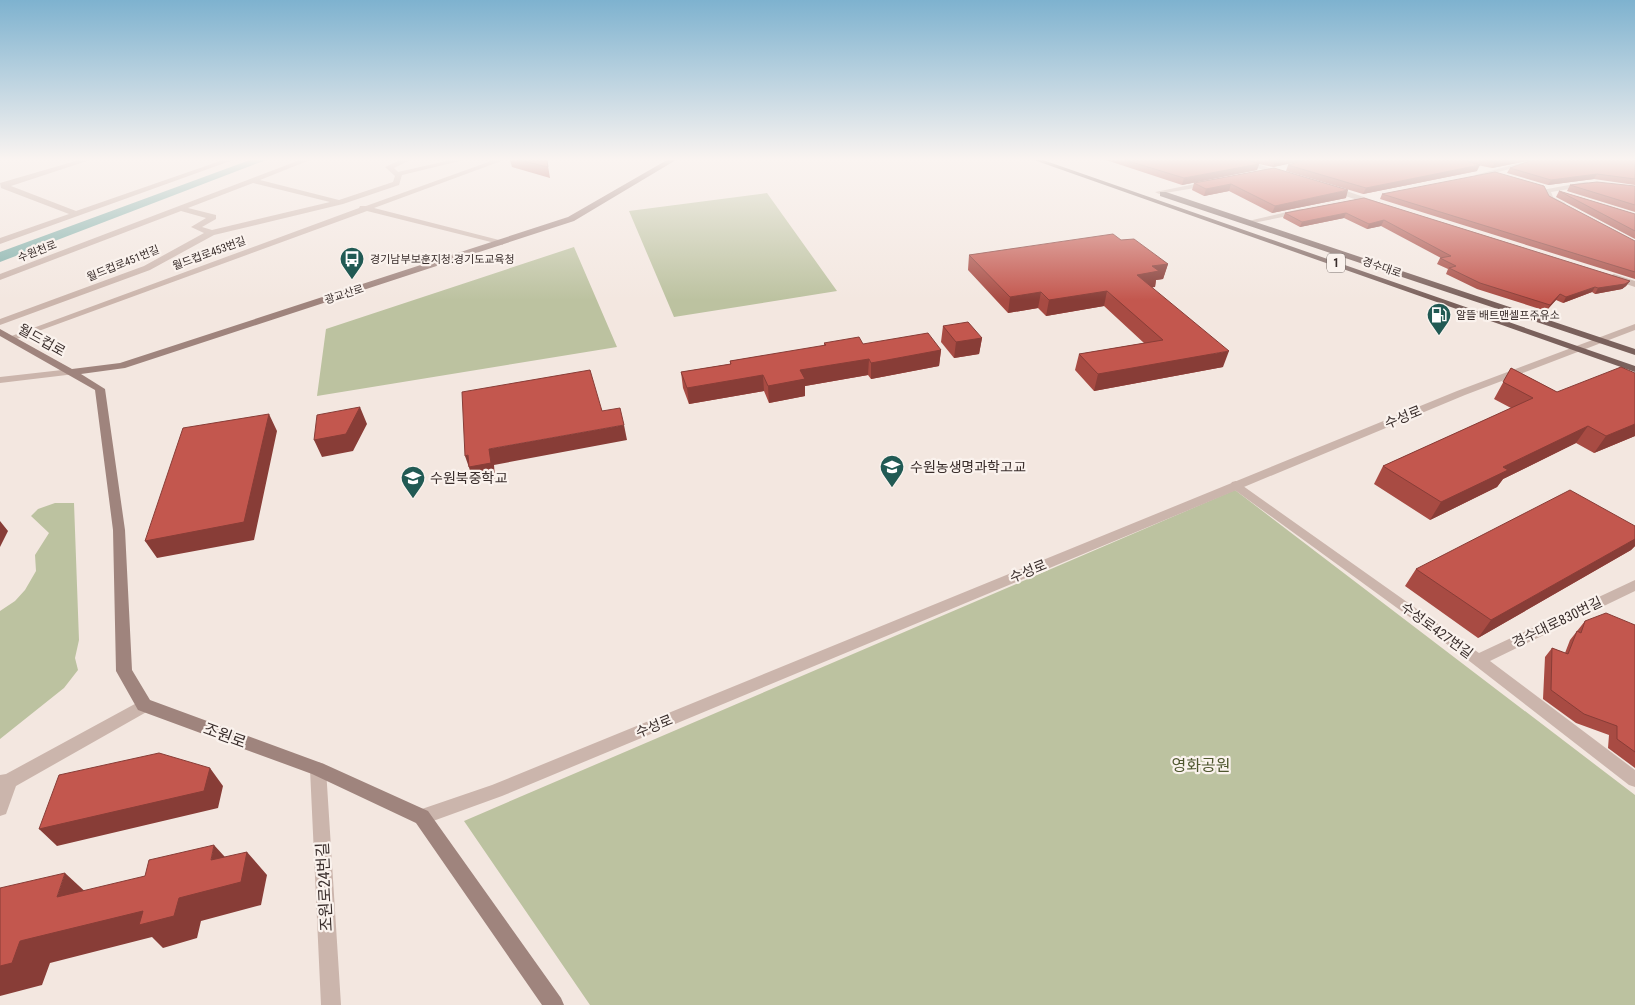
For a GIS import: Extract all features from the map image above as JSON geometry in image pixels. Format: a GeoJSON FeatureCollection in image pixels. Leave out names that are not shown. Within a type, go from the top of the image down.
{"type":"FeatureCollection","features":[{"type":"Feature","properties":{"kind":"main road","name":"광교산로"},"geometry":{"type":"LineString","coordinates":[[71,372],[121,366],[500,243],[571,219],[592,207]]}},
{"type":"Feature","properties":{"kind":"main road","name":"경수대로"},"geometry":{"type":"LineString","coordinates":[[1171,207],[1635,369]]}},
{"type":"Feature","properties":{"kind":"main road","name":"경수대로"},"geometry":{"type":"LineString","coordinates":[[1203,207],[1635,352]]}},
{"type":"Feature","properties":{"kind":"main road","name":"월드컵로"},"geometry":{"type":"LineString","coordinates":[[0,332],[71,372]]}},
{"type":"Feature","properties":{"kind":"main road"},"geometry":{"type":"LineString","coordinates":[[71,372],[100,388],[119,530],[124,672],[144,705]]}},
{"type":"Feature","properties":{"kind":"main road","name":"조원로"},"geometry":{"type":"LineString","coordinates":[[144,705],[318,769],[422,817]]}},
{"type":"Feature","properties":{"kind":"main road"},"geometry":{"type":"LineString","coordinates":[[422,817],[554,1005]]}},
{"type":"Feature","properties":{"kind":"street"},"geometry":{"type":"LineString","coordinates":[[58,207],[76,214]]}},
{"type":"Feature","properties":{"kind":"street","name":"수원천로"},"geometry":{"type":"LineString","coordinates":[[0,241],[96,207]]}},
{"type":"Feature","properties":{"kind":"street","name":"수원천로"},"geometry":{"type":"LineString","coordinates":[[0,277],[183,207]]}},
{"type":"Feature","properties":{"kind":"street","name":"월드컵로451번길"},"geometry":{"type":"LineString","coordinates":[[0,322],[147,268],[211,233],[320,207]]}},
{"type":"Feature","properties":{"kind":"street"},"geometry":{"type":"LineString","coordinates":[[360,207],[500,243]]}},
{"type":"Feature","properties":{"kind":"street","name":"월드컵로453번길"},"geometry":{"type":"LineString","coordinates":[[11,338],[367,207]]}},
{"type":"Feature","properties":{"kind":"street"},"geometry":{"type":"LineString","coordinates":[[180,208],[213,217],[195,227],[211,233]]}},
{"type":"Feature","properties":{"kind":"street"},"geometry":{"type":"LineString","coordinates":[[1248,222],[1312,208]]}},
{"type":"Feature","properties":{"kind":"street"},"geometry":{"type":"LineString","coordinates":[[1607,275],[1635,284]]}},
{"type":"Feature","properties":{"kind":"street","name":"수성로"},"geometry":{"type":"LineString","coordinates":[[422,817],[496,791],[1236,485],[1576,348],[1635,327]]}},
{"type":"Feature","properties":{"kind":"street","name":"광교산로"},"geometry":{"type":"LineString","coordinates":[[0,380],[71,372]]}},
{"type":"Feature","properties":{"kind":"street","name":"수성로427번길"},"geometry":{"type":"LineString","coordinates":[[1236,485],[1478,660],[1635,780]]}},
{"type":"Feature","properties":{"kind":"street","name":"경수대로830번길"},"geometry":{"type":"LineString","coordinates":[[1478,660],[1635,585]]}},
{"type":"Feature","properties":{"kind":"street"},"geometry":{"type":"LineString","coordinates":[[0,808],[5,782],[144,705]]}},
{"type":"Feature","properties":{"kind":"street","name":"조원로24번길"},"geometry":{"type":"LineString","coordinates":[[318,769],[331,1005]]}},
{"type":"Feature","properties":{"kind":"green space"},"geometry":{"type":"Polygon","coordinates":[[[660,207],[777,207],[837,291],[674,317],[629,211],[660,207]]]}},
{"type":"Feature","properties":{"kind":"green space"},"geometry":{"type":"Polygon","coordinates":[[[574,247],[617,347],[317,396],[326,329],[574,247]]]}},
{"type":"Feature","properties":{"kind":"green space","name":"영화공원"},"geometry":{"type":"Polygon","coordinates":[[[1235,490],[1635,795],[1635,1005],[590,1005],[464,821],[1235,490]]]}},
{"type":"Feature","properties":{"kind":"green space"},"geometry":{"type":"Polygon","coordinates":[[[55,503],[74,503],[79,640],[75,658],[78,670],[64,688],[0,739],[0,611],[15,601],[25,590],[36,571],[35,555],[49,533],[31,516],[38,509],[55,503]]]}},
{"type":"Feature","properties":{"kind":"water"},"geometry":{"type":"Polygon","coordinates":[[[123,207],[144,207],[0,262],[0,252],[123,207]]]}},
{"type":"Feature","properties":{"kind":"building"},"geometry":{"type":"Polygon","coordinates":[[[1317,207],[1393,207],[1630,281],[1625,284],[1595,287],[1566,297],[1560,294],[1550,305],[1480,283],[1449,268],[1456,266],[1440,258],[1451,256],[1384,220],[1369,224],[1346,213],[1302,222],[1285,213],[1317,207]]]}},
{"type":"Feature","properties":{"kind":"building"},"geometry":{"type":"Polygon","coordinates":[[[1424,207],[1570,207],[1635,241],[1635,272],[1424,207]]]}},
{"type":"Feature","properties":{"kind":"building"},"geometry":{"type":"Polygon","coordinates":[[[1589,207],[1612,207],[1635,214],[1635,231],[1589,207]]]}},
{"type":"Feature","properties":{"kind":"building"},"geometry":{"type":"Polygon","coordinates":[[[1113,234],[1121,240],[1134,239],[1168,264],[1152,266],[1159,271],[1137,275],[1229,351],[1098,374],[1079,354],[1163,340],[1107,291],[1049,300],[1041,292],[1010,297],[969,255],[1113,234]]]}},
{"type":"Feature","properties":{"kind":"building"},"geometry":{"type":"Polygon","coordinates":[[[968,322],[982,338],[956,342],[943,326],[968,322]]]}},
{"type":"Feature","properties":{"kind":"building"},"geometry":{"type":"Polygon","coordinates":[[[928,333],[941,350],[871,363],[869,359],[800,370],[805,379],[768,386],[763,375],[687,388],[681,372],[731,364],[730,361],[826,345],[824,343],[859,337],[863,344],[928,333]]]}},
{"type":"Feature","properties":{"kind":"building"},"geometry":{"type":"Polygon","coordinates":[[[1621,367],[1635,373],[1635,424],[1606,436],[1588,426],[1503,467],[1508,470],[1441,502],[1383,466],[1533,398],[1503,382],[1511,368],[1557,392],[1621,367]]]}},
{"type":"Feature","properties":{"kind":"building"},"geometry":{"type":"Polygon","coordinates":[[[590,370],[602,411],[620,408],[624,425],[489,449],[491,463],[469,467],[468,455],[465,456],[462,392],[590,370]]]}},
{"type":"Feature","properties":{"kind":"building"},"geometry":{"type":"Polygon","coordinates":[[[360,407],[346,434],[314,440],[317,415],[360,407]]]}},
{"type":"Feature","properties":{"kind":"building"},"geometry":{"type":"Polygon","coordinates":[[[269,414],[244,522],[145,541],[183,428],[269,414]]]}},
{"type":"Feature","properties":{"kind":"building"},"geometry":{"type":"Polygon","coordinates":[[[1570,490],[1635,526],[1635,539],[1491,620],[1416,569],[1570,490]]]}},
{"type":"Feature","properties":{"kind":"building"},"geometry":{"type":"Polygon","coordinates":[[[1606,613],[1635,625],[1635,752],[1617,739],[1617,726],[1584,714],[1551,690],[1552,648],[1568,654],[1577,631],[1581,633],[1585,621],[1606,613]]]}},
{"type":"Feature","properties":{"kind":"building"},"geometry":{"type":"Polygon","coordinates":[[[159,753],[210,768],[204,791],[39,829],[59,775],[159,753]]]}},
{"type":"Feature","properties":{"kind":"building"},"geometry":{"type":"Polygon","coordinates":[[[214,845],[211,860],[247,852],[241,882],[179,898],[174,916],[139,925],[143,911],[20,941],[12,963],[0,966],[0,888],[65,873],[57,897],[145,876],[149,860],[214,845]]]}},
{"type":"Feature","properties":{"kind":"place","name":"경기남부보훈지청.경기도교육청"},"geometry":{"type":"Point","coordinates":[352,280]}},
{"type":"Feature","properties":{"kind":"place","name":"알뜰 배트맨셀프주유소"},"geometry":{"type":"Point","coordinates":[1439,336]}},
{"type":"Feature","properties":{"kind":"place","name":"수원농생명과학고교"},"geometry":{"type":"Point","coordinates":[892,488]}},
{"type":"Feature","properties":{"kind":"place","name":"수원북중학교"},"geometry":{"type":"Point","coordinates":[413,499]}}]}
